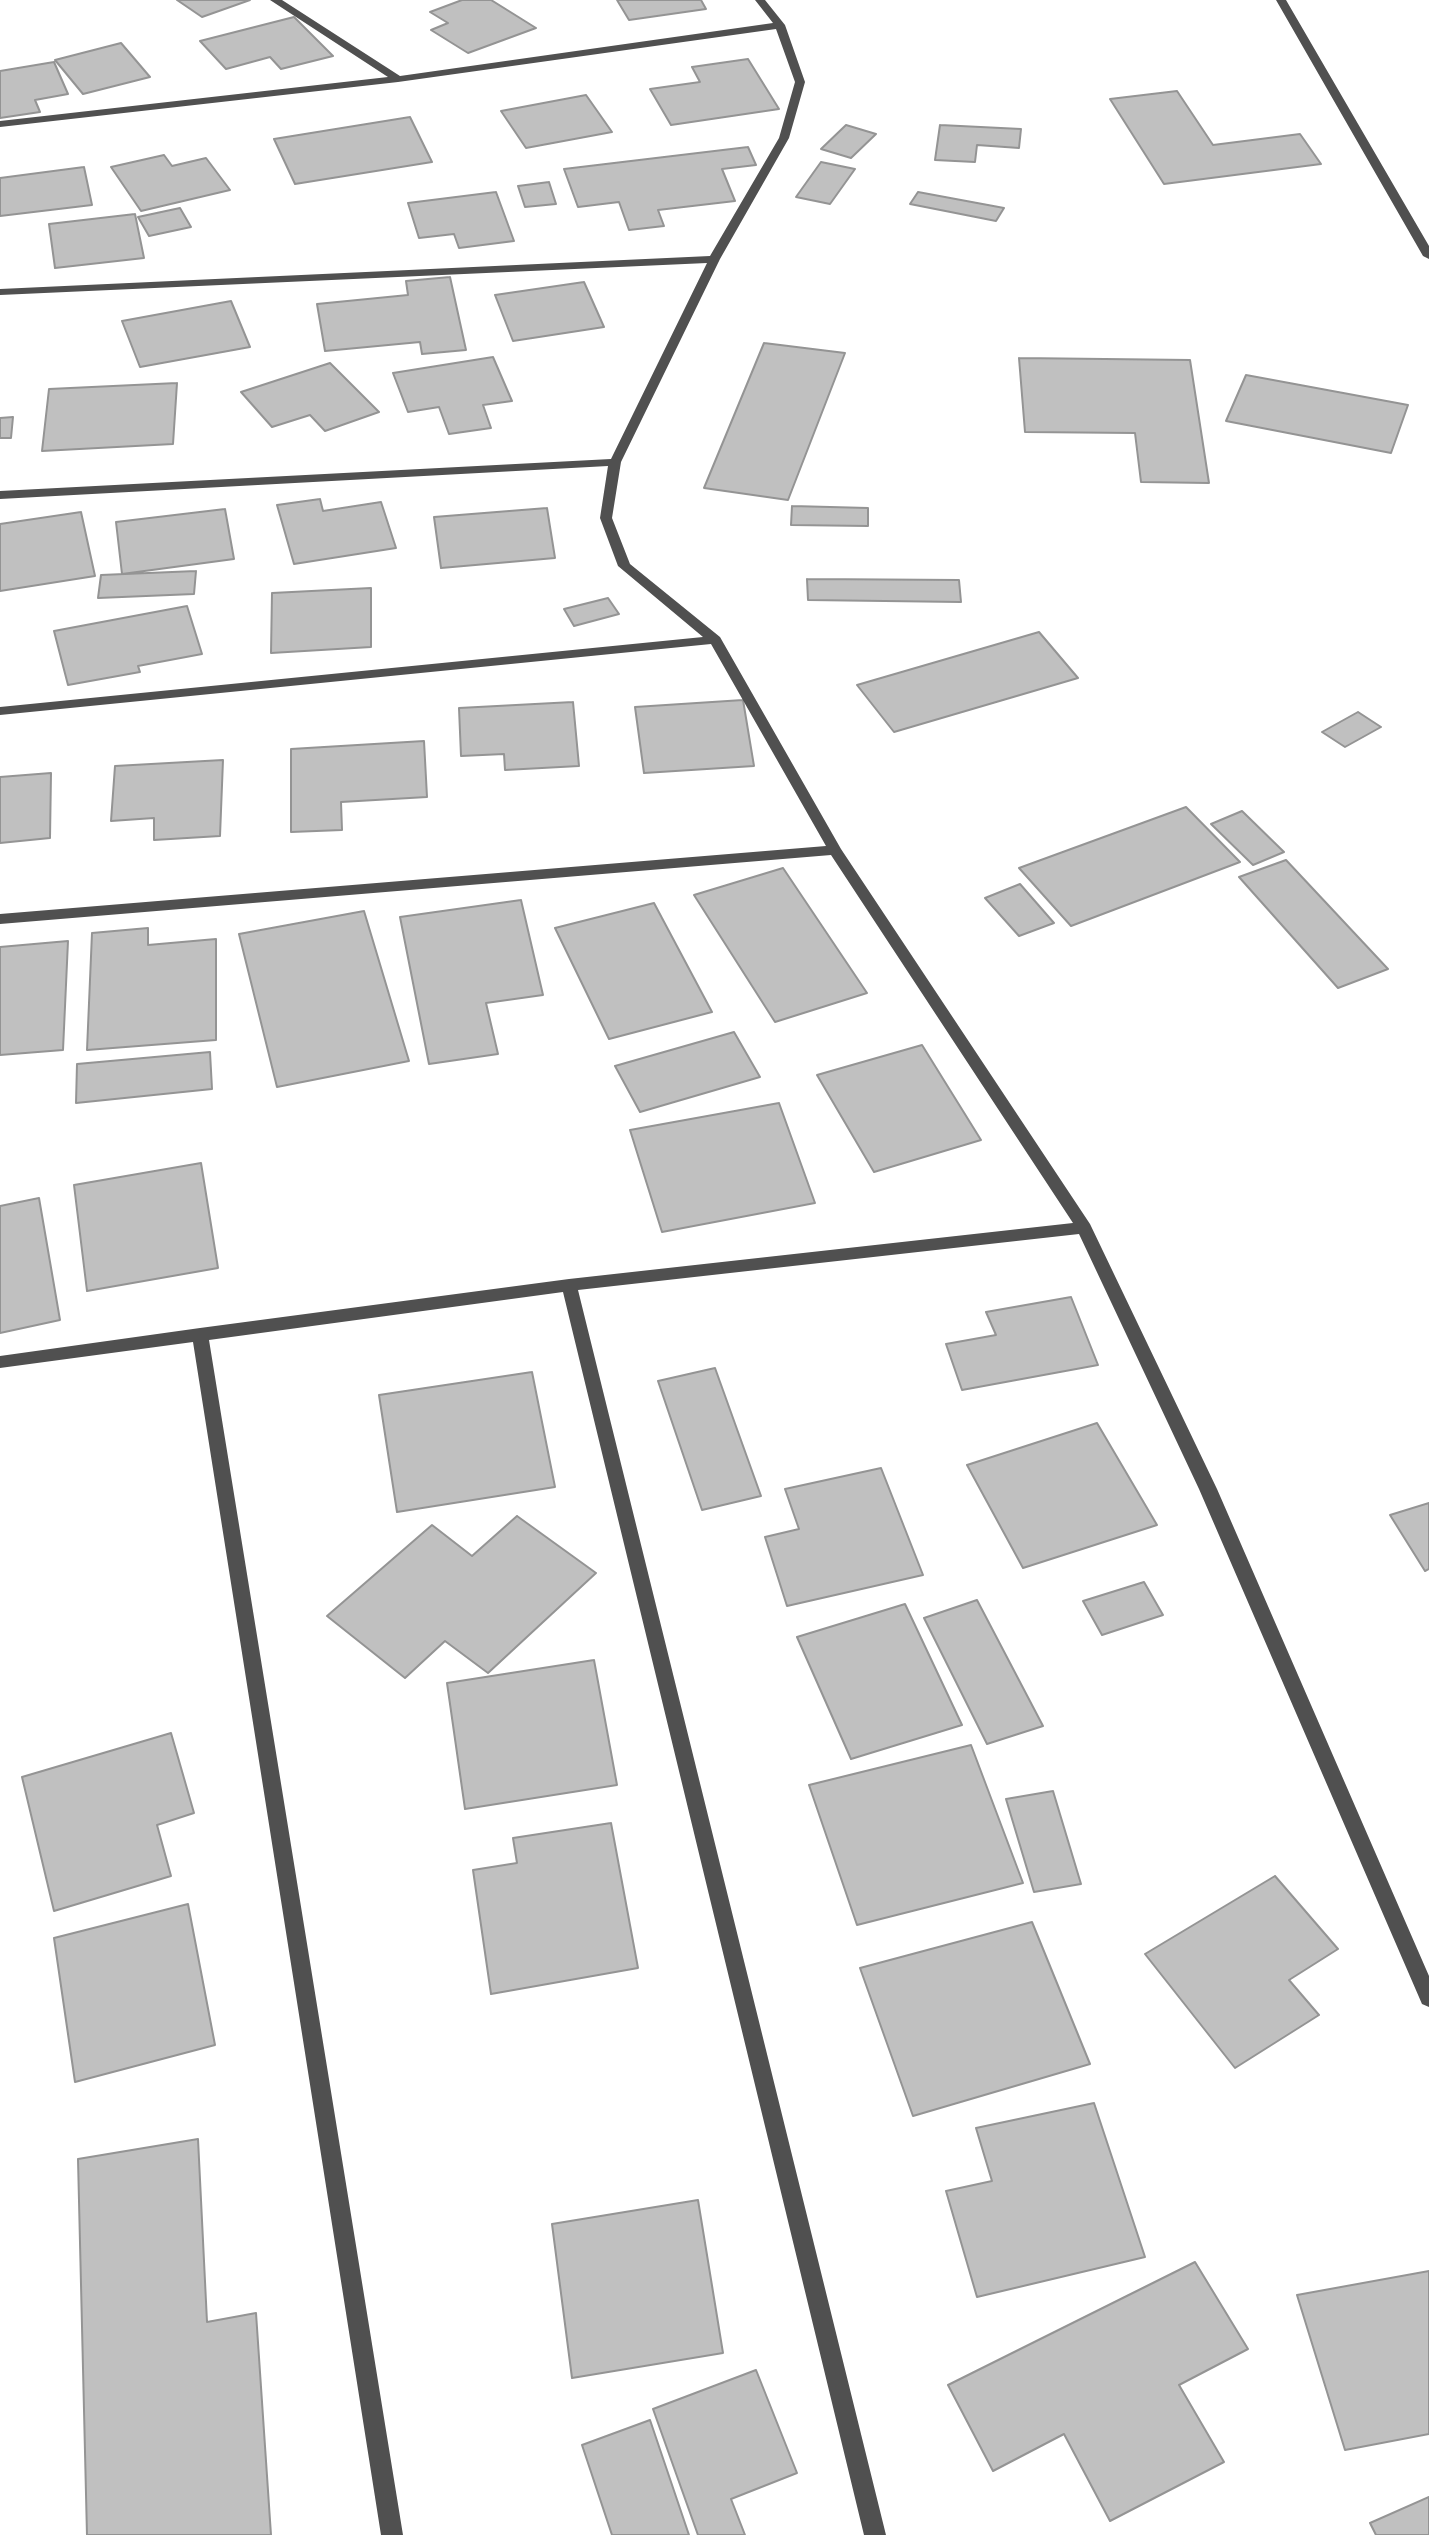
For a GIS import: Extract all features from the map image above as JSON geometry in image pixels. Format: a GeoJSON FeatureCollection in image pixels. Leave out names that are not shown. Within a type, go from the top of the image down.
{"type":"FeatureCollection","features":[{"type":"Feature","properties":{"kind":"street"},"geometry":{"type":"LineString","coordinates":[[275,0],[398,79]]}},
{"type":"Feature","properties":{"kind":"street"},"geometry":{"type":"LineString","coordinates":[[760,0],[780,25],[800,82],[784,138],[714,259],[615,462],[606,518],[624,566],[715,640],[835,850],[1084,1228],[1208,1489],[1429,1998]]}},
{"type":"Feature","properties":{"kind":"street"},"geometry":{"type":"LineString","coordinates":[[1281,0],[1429,256]]}},
{"type":"Feature","properties":{"kind":"street"},"geometry":{"type":"LineString","coordinates":[[0,124],[398,79],[780,25]]}},
{"type":"Feature","properties":{"kind":"street"},"geometry":{"type":"LineString","coordinates":[[0,292],[714,259]]}},
{"type":"Feature","properties":{"kind":"street"},"geometry":{"type":"LineString","coordinates":[[0,495],[615,462]]}},
{"type":"Feature","properties":{"kind":"street"},"geometry":{"type":"LineString","coordinates":[[0,711],[715,640]]}},
{"type":"Feature","properties":{"kind":"street"},"geometry":{"type":"LineString","coordinates":[[0,919],[835,850]]}},
{"type":"Feature","properties":{"kind":"street"},"geometry":{"type":"LineString","coordinates":[[0,1362],[569,1285],[1084,1228]]}},
{"type":"Feature","properties":{"kind":"street"},"geometry":{"type":"LineString","coordinates":[[569,1285],[875,2535]]}},
{"type":"Feature","properties":{"kind":"street"},"geometry":{"type":"LineString","coordinates":[[200,1334],[392,2535]]}},
{"type":"Feature","properties":{"kind":"building"},"geometry":{"type":"Polygon","coordinates":[[[177,0],[250,0],[202,17],[177,0]]]}},
{"type":"Feature","properties":{"kind":"building"},"geometry":{"type":"Polygon","coordinates":[[[462,0],[491,0],[536,28],[468,53],[431,30],[448,23],[430,12],[462,0]]]}},
{"type":"Feature","properties":{"kind":"building"},"geometry":{"type":"Polygon","coordinates":[[[617,0],[701,0],[706,9],[629,20],[617,0]]]}},
{"type":"Feature","properties":{"kind":"building"},"geometry":{"type":"Polygon","coordinates":[[[294,17],[333,56],[281,69],[270,57],[226,69],[200,41],[294,17]]]}},
{"type":"Feature","properties":{"kind":"building"},"geometry":{"type":"Polygon","coordinates":[[[121,43],[150,77],[83,94],[55,60],[121,43]]]}},
{"type":"Feature","properties":{"kind":"building"},"geometry":{"type":"Polygon","coordinates":[[[748,59],[779,109],[671,125],[650,89],[700,82],[692,67],[748,59]]]}},
{"type":"Feature","properties":{"kind":"building"},"geometry":{"type":"Polygon","coordinates":[[[54,62],[68,94],[35,100],[40,112],[0,118],[0,71],[54,62]]]}},
{"type":"Feature","properties":{"kind":"building"},"geometry":{"type":"Polygon","coordinates":[[[1177,91],[1213,145],[1300,134],[1321,164],[1164,184],[1110,99],[1177,91]]]}},
{"type":"Feature","properties":{"kind":"building"},"geometry":{"type":"Polygon","coordinates":[[[586,95],[612,132],[526,148],[501,111],[586,95]]]}},
{"type":"Feature","properties":{"kind":"building"},"geometry":{"type":"Polygon","coordinates":[[[410,117],[432,162],[295,184],[274,139],[410,117]]]}},
{"type":"Feature","properties":{"kind":"building"},"geometry":{"type":"Polygon","coordinates":[[[846,125],[876,134],[851,158],[821,149],[846,125]]]}},
{"type":"Feature","properties":{"kind":"building"},"geometry":{"type":"Polygon","coordinates":[[[940,125],[1021,129],[1019,148],[977,145],[975,162],[935,160],[940,125]]]}},
{"type":"Feature","properties":{"kind":"building"},"geometry":{"type":"Polygon","coordinates":[[[748,147],[756,165],[722,169],[735,201],[658,210],[664,226],[629,230],[619,202],[578,207],[564,169],[748,147]]]}},
{"type":"Feature","properties":{"kind":"building"},"geometry":{"type":"Polygon","coordinates":[[[164,155],[172,166],[206,158],[230,190],[141,211],[111,167],[164,155]]]}},
{"type":"Feature","properties":{"kind":"building"},"geometry":{"type":"Polygon","coordinates":[[[821,162],[855,169],[830,204],[796,197],[821,162]]]}},
{"type":"Feature","properties":{"kind":"building"},"geometry":{"type":"Polygon","coordinates":[[[84,167],[92,205],[0,216],[0,178],[84,167]]]}},
{"type":"Feature","properties":{"kind":"building"},"geometry":{"type":"Polygon","coordinates":[[[549,182],[556,204],[525,207],[518,186],[549,182]]]}},
{"type":"Feature","properties":{"kind":"building"},"geometry":{"type":"Polygon","coordinates":[[[496,192],[514,241],[459,248],[454,234],[419,238],[408,203],[496,192]]]}},
{"type":"Feature","properties":{"kind":"building"},"geometry":{"type":"Polygon","coordinates":[[[918,192],[1004,208],[996,221],[910,204],[918,192]]]}},
{"type":"Feature","properties":{"kind":"building"},"geometry":{"type":"Polygon","coordinates":[[[180,208],[191,227],[149,236],[138,217],[180,208]]]}},
{"type":"Feature","properties":{"kind":"building"},"geometry":{"type":"Polygon","coordinates":[[[135,214],[144,258],[55,268],[49,224],[135,214]]]}},
{"type":"Feature","properties":{"kind":"building"},"geometry":{"type":"Polygon","coordinates":[[[450,277],[466,350],[422,354],[420,342],[325,351],[317,304],[408,295],[406,281],[450,277]]]}},
{"type":"Feature","properties":{"kind":"building"},"geometry":{"type":"Polygon","coordinates":[[[584,282],[604,327],[513,341],[495,295],[584,282]]]}},
{"type":"Feature","properties":{"kind":"building"},"geometry":{"type":"Polygon","coordinates":[[[231,301],[250,347],[140,367],[122,321],[231,301]]]}},
{"type":"Feature","properties":{"kind":"building"},"geometry":{"type":"Polygon","coordinates":[[[764,343],[845,353],[788,500],[704,488],[764,343]]]}},
{"type":"Feature","properties":{"kind":"building"},"geometry":{"type":"Polygon","coordinates":[[[493,357],[512,401],[483,405],[491,428],[449,434],[439,407],[408,412],[393,373],[493,357]]]}},
{"type":"Feature","properties":{"kind":"building"},"geometry":{"type":"Polygon","coordinates":[[[1019,358],[1190,360],[1209,483],[1141,482],[1135,433],[1025,432],[1019,358]]]}},
{"type":"Feature","properties":{"kind":"building"},"geometry":{"type":"Polygon","coordinates":[[[330,363],[379,412],[325,431],[310,415],[272,427],[241,392],[330,363]]]}},
{"type":"Feature","properties":{"kind":"building"},"geometry":{"type":"Polygon","coordinates":[[[1246,375],[1408,405],[1391,453],[1226,421],[1246,375]]]}},
{"type":"Feature","properties":{"kind":"building"},"geometry":{"type":"Polygon","coordinates":[[[177,383],[173,444],[42,451],[49,389],[177,383]]]}},
{"type":"Feature","properties":{"kind":"building"},"geometry":{"type":"Polygon","coordinates":[[[13,417],[11,438],[0,438],[0,418],[13,417]]]}},
{"type":"Feature","properties":{"kind":"building"},"geometry":{"type":"Polygon","coordinates":[[[320,499],[323,511],[381,502],[396,548],[294,564],[277,505],[320,499]]]}},
{"type":"Feature","properties":{"kind":"building"},"geometry":{"type":"Polygon","coordinates":[[[792,506],[868,508],[868,526],[791,525],[792,506]]]}},
{"type":"Feature","properties":{"kind":"building"},"geometry":{"type":"Polygon","coordinates":[[[547,508],[555,558],[441,568],[434,517],[547,508]]]}},
{"type":"Feature","properties":{"kind":"building"},"geometry":{"type":"Polygon","coordinates":[[[225,509],[234,559],[122,574],[116,522],[225,509]]]}},
{"type":"Feature","properties":{"kind":"building"},"geometry":{"type":"Polygon","coordinates":[[[81,512],[95,576],[0,591],[0,524],[81,512]]]}},
{"type":"Feature","properties":{"kind":"building"},"geometry":{"type":"Polygon","coordinates":[[[196,571],[194,594],[98,598],[101,575],[196,571]]]}},
{"type":"Feature","properties":{"kind":"building"},"geometry":{"type":"Polygon","coordinates":[[[807,579],[959,580],[961,602],[808,600],[807,579]]]}},
{"type":"Feature","properties":{"kind":"building"},"geometry":{"type":"Polygon","coordinates":[[[371,588],[371,647],[271,653],[272,593],[371,588]]]}},
{"type":"Feature","properties":{"kind":"building"},"geometry":{"type":"Polygon","coordinates":[[[608,598],[619,614],[574,626],[564,609],[608,598]]]}},
{"type":"Feature","properties":{"kind":"building"},"geometry":{"type":"Polygon","coordinates":[[[187,606],[202,654],[138,666],[140,672],[68,685],[54,631],[187,606]]]}},
{"type":"Feature","properties":{"kind":"building"},"geometry":{"type":"Polygon","coordinates":[[[1039,632],[1078,678],[894,732],[857,685],[1039,632]]]}},
{"type":"Feature","properties":{"kind":"building"},"geometry":{"type":"Polygon","coordinates":[[[743,700],[754,766],[644,773],[635,707],[743,700]]]}},
{"type":"Feature","properties":{"kind":"building"},"geometry":{"type":"Polygon","coordinates":[[[573,702],[579,766],[505,770],[504,754],[461,756],[459,708],[573,702]]]}},
{"type":"Feature","properties":{"kind":"building"},"geometry":{"type":"Polygon","coordinates":[[[1358,712],[1381,727],[1345,747],[1322,732],[1358,712]]]}},
{"type":"Feature","properties":{"kind":"building"},"geometry":{"type":"Polygon","coordinates":[[[424,741],[427,797],[341,802],[342,830],[291,832],[291,749],[424,741]]]}},
{"type":"Feature","properties":{"kind":"building"},"geometry":{"type":"Polygon","coordinates":[[[223,760],[220,836],[154,840],[154,818],[111,821],[115,766],[223,760]]]}},
{"type":"Feature","properties":{"kind":"building"},"geometry":{"type":"Polygon","coordinates":[[[51,773],[50,838],[0,843],[0,777],[51,773]]]}},
{"type":"Feature","properties":{"kind":"building"},"geometry":{"type":"Polygon","coordinates":[[[1186,807],[1240,862],[1071,926],[1019,868],[1186,807]]]}},
{"type":"Feature","properties":{"kind":"building"},"geometry":{"type":"Polygon","coordinates":[[[1242,811],[1284,852],[1253,865],[1211,824],[1242,811]]]}},
{"type":"Feature","properties":{"kind":"building"},"geometry":{"type":"Polygon","coordinates":[[[1286,860],[1388,969],[1338,988],[1239,877],[1286,860]]]}},
{"type":"Feature","properties":{"kind":"building"},"geometry":{"type":"Polygon","coordinates":[[[783,868],[867,993],[775,1022],[694,895],[783,868]]]}},
{"type":"Feature","properties":{"kind":"building"},"geometry":{"type":"Polygon","coordinates":[[[1020,884],[1054,923],[1019,936],[985,898],[1020,884]]]}},
{"type":"Feature","properties":{"kind":"building"},"geometry":{"type":"Polygon","coordinates":[[[521,900],[543,995],[486,1003],[498,1054],[429,1064],[400,917],[521,900]]]}},
{"type":"Feature","properties":{"kind":"building"},"geometry":{"type":"Polygon","coordinates":[[[654,903],[712,1012],[609,1039],[555,928],[654,903]]]}},
{"type":"Feature","properties":{"kind":"building"},"geometry":{"type":"Polygon","coordinates":[[[364,911],[409,1061],[277,1087],[239,934],[364,911]]]}},
{"type":"Feature","properties":{"kind":"building"},"geometry":{"type":"Polygon","coordinates":[[[148,928],[148,945],[216,939],[216,1040],[87,1050],[92,933],[148,928]]]}},
{"type":"Feature","properties":{"kind":"building"},"geometry":{"type":"Polygon","coordinates":[[[68,941],[63,1050],[0,1055],[0,947],[68,941]]]}},
{"type":"Feature","properties":{"kind":"building"},"geometry":{"type":"Polygon","coordinates":[[[734,1032],[760,1077],[640,1112],[615,1066],[734,1032]]]}},
{"type":"Feature","properties":{"kind":"building"},"geometry":{"type":"Polygon","coordinates":[[[922,1045],[981,1140],[874,1172],[817,1075],[922,1045]]]}},
{"type":"Feature","properties":{"kind":"building"},"geometry":{"type":"Polygon","coordinates":[[[210,1052],[212,1089],[76,1103],[77,1064],[210,1052]]]}},
{"type":"Feature","properties":{"kind":"building"},"geometry":{"type":"Polygon","coordinates":[[[779,1103],[815,1203],[662,1232],[630,1130],[779,1103]]]}},
{"type":"Feature","properties":{"kind":"building"},"geometry":{"type":"Polygon","coordinates":[[[201,1163],[218,1268],[87,1291],[74,1185],[201,1163]]]}},
{"type":"Feature","properties":{"kind":"building"},"geometry":{"type":"Polygon","coordinates":[[[39,1198],[60,1320],[0,1333],[0,1206],[39,1198]]]}},
{"type":"Feature","properties":{"kind":"building"},"geometry":{"type":"Polygon","coordinates":[[[1071,1297],[1098,1365],[962,1390],[946,1344],[996,1335],[986,1312],[1071,1297]]]}},
{"type":"Feature","properties":{"kind":"building"},"geometry":{"type":"Polygon","coordinates":[[[715,1368],[761,1496],[702,1510],[658,1381],[715,1368]]]}},
{"type":"Feature","properties":{"kind":"building"},"geometry":{"type":"Polygon","coordinates":[[[532,1372],[555,1487],[397,1512],[379,1395],[532,1372]]]}},
{"type":"Feature","properties":{"kind":"building"},"geometry":{"type":"Polygon","coordinates":[[[1097,1423],[1157,1525],[1023,1568],[967,1465],[1097,1423]]]}},
{"type":"Feature","properties":{"kind":"building"},"geometry":{"type":"Polygon","coordinates":[[[881,1468],[923,1575],[787,1606],[765,1537],[799,1529],[785,1489],[881,1468]]]}},
{"type":"Feature","properties":{"kind":"building"},"geometry":{"type":"Polygon","coordinates":[[[1429,1503],[1429,1569],[1425,1571],[1390,1515],[1429,1503]]]}},
{"type":"Feature","properties":{"kind":"building"},"geometry":{"type":"Polygon","coordinates":[[[517,1516],[596,1573],[488,1673],[445,1641],[405,1678],[327,1616],[432,1525],[472,1556],[517,1516]]]}},
{"type":"Feature","properties":{"kind":"building"},"geometry":{"type":"Polygon","coordinates":[[[1144,1582],[1163,1615],[1102,1635],[1083,1601],[1144,1582]]]}},
{"type":"Feature","properties":{"kind":"building"},"geometry":{"type":"Polygon","coordinates":[[[977,1600],[1043,1726],[987,1744],[924,1618],[977,1600]]]}},
{"type":"Feature","properties":{"kind":"building"},"geometry":{"type":"Polygon","coordinates":[[[905,1604],[962,1725],[851,1759],[797,1637],[905,1604]]]}},
{"type":"Feature","properties":{"kind":"building"},"geometry":{"type":"Polygon","coordinates":[[[594,1660],[617,1785],[465,1809],[447,1683],[594,1660]]]}},
{"type":"Feature","properties":{"kind":"building"},"geometry":{"type":"Polygon","coordinates":[[[171,1733],[194,1813],[157,1825],[171,1876],[54,1911],[22,1777],[171,1733]]]}},
{"type":"Feature","properties":{"kind":"building"},"geometry":{"type":"Polygon","coordinates":[[[971,1745],[1023,1883],[857,1925],[809,1785],[971,1745]]]}},
{"type":"Feature","properties":{"kind":"building"},"geometry":{"type":"Polygon","coordinates":[[[1053,1791],[1081,1884],[1034,1892],[1006,1799],[1053,1791]]]}},
{"type":"Feature","properties":{"kind":"building"},"geometry":{"type":"Polygon","coordinates":[[[611,1823],[638,1968],[491,1994],[473,1870],[517,1863],[513,1838],[611,1823]]]}},
{"type":"Feature","properties":{"kind":"building"},"geometry":{"type":"Polygon","coordinates":[[[1275,1876],[1338,1949],[1289,1980],[1319,2015],[1235,2068],[1145,1954],[1275,1876]]]}},
{"type":"Feature","properties":{"kind":"building"},"geometry":{"type":"Polygon","coordinates":[[[188,1904],[215,2045],[75,2082],[54,1938],[188,1904]]]}},
{"type":"Feature","properties":{"kind":"building"},"geometry":{"type":"Polygon","coordinates":[[[1032,1922],[1090,2064],[913,2116],[860,1968],[1032,1922]]]}},
{"type":"Feature","properties":{"kind":"building"},"geometry":{"type":"Polygon","coordinates":[[[1094,2103],[1145,2257],[977,2297],[946,2191],[992,2181],[976,2128],[1094,2103]]]}},
{"type":"Feature","properties":{"kind":"building"},"geometry":{"type":"Polygon","coordinates":[[[198,2139],[207,2322],[256,2313],[271,2535],[87,2535],[78,2159],[198,2139]]]}},
{"type":"Feature","properties":{"kind":"building"},"geometry":{"type":"Polygon","coordinates":[[[698,2200],[723,2353],[572,2378],[552,2224],[698,2200]]]}},
{"type":"Feature","properties":{"kind":"building"},"geometry":{"type":"Polygon","coordinates":[[[1195,2262],[1248,2349],[1179,2385],[1224,2462],[1110,2521],[1064,2434],[993,2471],[948,2385],[1195,2262]]]}},
{"type":"Feature","properties":{"kind":"building"},"geometry":{"type":"Polygon","coordinates":[[[1429,2271],[1429,2434],[1345,2450],[1297,2295],[1429,2271]]]}},
{"type":"Feature","properties":{"kind":"building"},"geometry":{"type":"Polygon","coordinates":[[[756,2370],[797,2473],[731,2499],[745,2535],[698,2535],[653,2409],[756,2370]]]}},
{"type":"Feature","properties":{"kind":"building"},"geometry":{"type":"Polygon","coordinates":[[[650,2420],[689,2535],[612,2535],[582,2445],[650,2420]]]}},
{"type":"Feature","properties":{"kind":"building"},"geometry":{"type":"Polygon","coordinates":[[[1429,2497],[1429,2535],[1376,2535],[1370,2523],[1429,2497]]]}}]}
